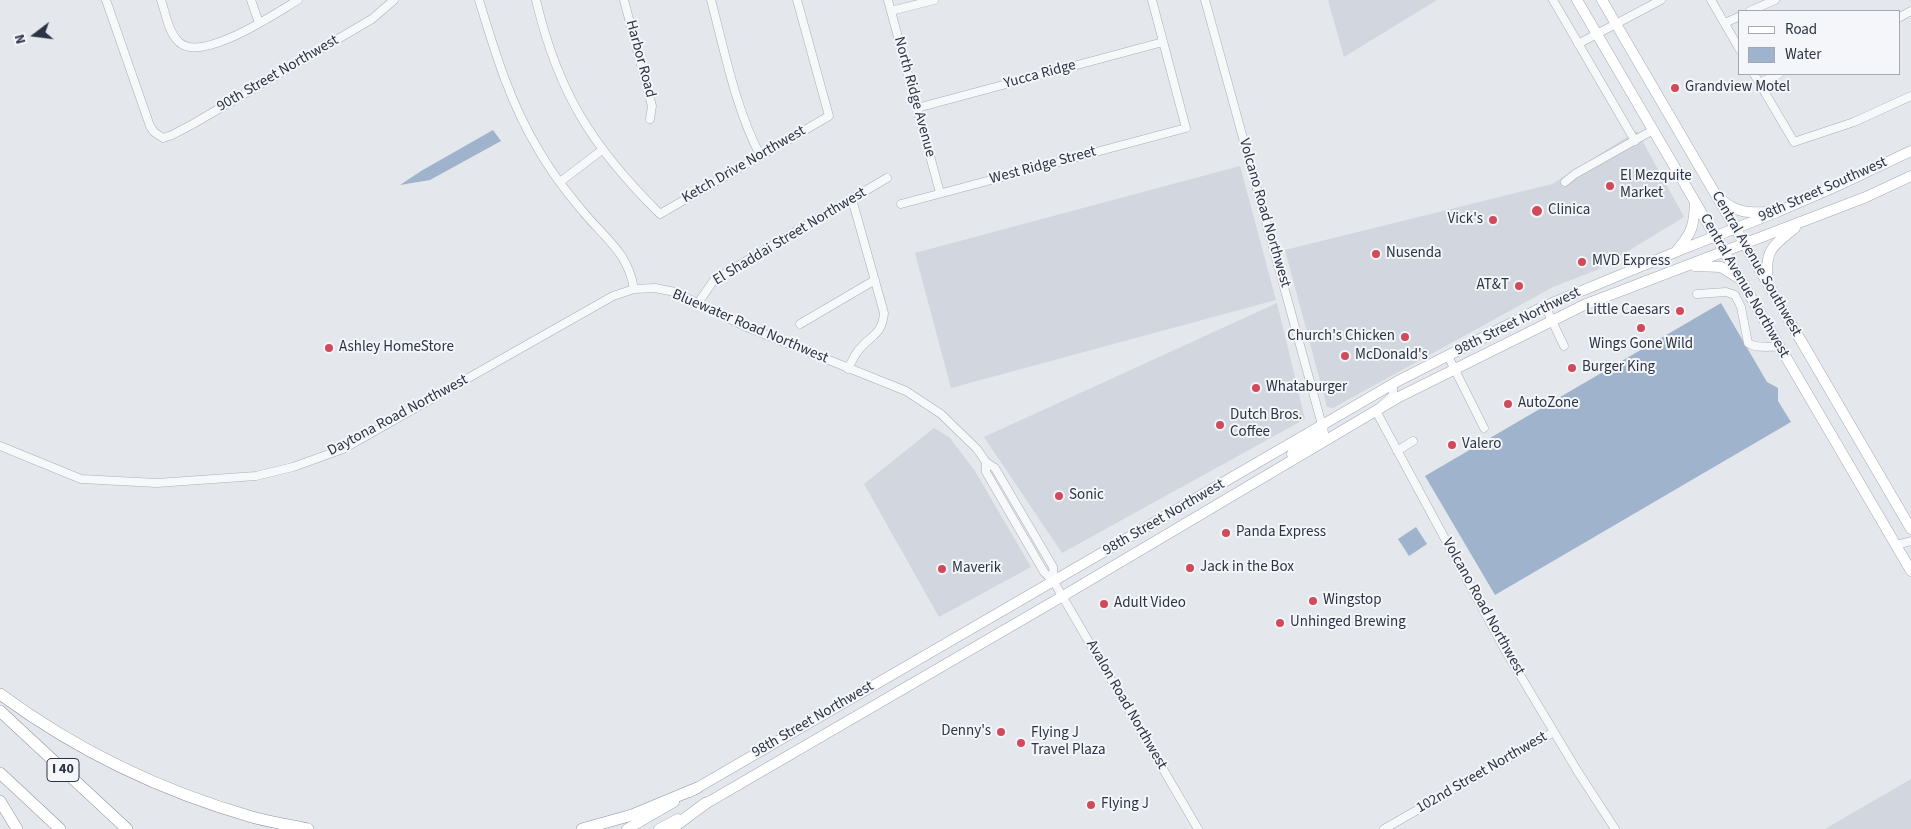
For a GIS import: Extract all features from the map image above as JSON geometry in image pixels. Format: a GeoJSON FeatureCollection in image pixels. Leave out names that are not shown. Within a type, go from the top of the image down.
{"type":"FeatureCollection","features":[{"type":"Feature","properties":{"kind":"highway"},"geometry":{"type":"LineString","coordinates":[[0,694],[66,739],[145,779],[254,818],[308,829]]}},
{"type":"Feature","properties":{"kind":"highway","name":"I 40"},"geometry":{"type":"LineString","coordinates":[[0,711],[127,829]]}},
{"type":"Feature","properties":{"kind":"highway"},"geometry":{"type":"LineString","coordinates":[[0,773],[60,829]]}},
{"type":"Feature","properties":{"kind":"highway"},"geometry":{"type":"LineString","coordinates":[[582,829],[632,815],[697,788]]}},
{"type":"Feature","properties":{"kind":"highway"},"geometry":{"type":"LineString","coordinates":[[0,800],[18,829]]}},
{"type":"Feature","properties":{"kind":"highway"},"geometry":{"type":"LineString","coordinates":[[671,829],[706,804]]}},
{"type":"Feature","properties":{"kind":"main road","name":"Central Avenue Northwest"},"geometry":{"type":"LineString","coordinates":[[1577,0],[1911,571]]}},
{"type":"Feature","properties":{"kind":"main road","name":"Central Avenue Southwest"},"geometry":{"type":"LineString","coordinates":[[1602,0],[1911,528]]}},
{"type":"Feature","properties":{"kind":"main road","name":"98th Street Southwest"},"geometry":{"type":"LineString","coordinates":[[1716,237],[1837,186],[1911,151]]}},
{"type":"Feature","properties":{"kind":"main road","name":"98th Street Southwest"},"geometry":{"type":"LineString","coordinates":[[1724,252],[1866,197],[1911,176]]}},
{"type":"Feature","properties":{"kind":"main road"},"geometry":{"type":"LineString","coordinates":[[1717,197],[1729,206],[1745,213],[1777,212]]}},
{"type":"Feature","properties":{"kind":"main road"},"geometry":{"type":"LineString","coordinates":[[1674,253],[1689,237],[1694,222],[1694,201]]}},
{"type":"Feature","properties":{"kind":"main road"},"geometry":{"type":"LineString","coordinates":[[1769,288],[1767,261],[1770,251],[1779,240],[1801,222]]}},
{"type":"Feature","properties":{"kind":"main road","name":"98th Street Northwest"},"geometry":{"type":"LineString","coordinates":[[627,829],[1393,384],[1546,306],[1716,237]]}},
{"type":"Feature","properties":{"kind":"main road","name":"98th Street Northwest"},"geometry":{"type":"LineString","coordinates":[[659,829],[706,804],[1063,596],[1376,411],[1551,320],[1584,305],[1724,252]]}},
{"type":"Feature","properties":{"kind":"main road"},"geometry":{"type":"LineString","coordinates":[[1684,267],[1712,265],[1721,267],[1741,280]]}},
{"type":"Feature","properties":{"kind":"main road"},"geometry":{"type":"LineString","coordinates":[[1348,427],[1360,414],[1393,395]]}},
{"type":"Feature","properties":{"kind":"main road"},"geometry":{"type":"LineString","coordinates":[[1281,468],[1289,456],[1323,434],[1322,426]]}},
{"type":"Feature","properties":{"kind":"street","name":"90th Street Northwest"},"geometry":{"type":"LineString","coordinates":[[106,0],[150,126],[158,136],[163,138],[193,124],[357,28],[372,19],[394,0]]}},
{"type":"Feature","properties":{"kind":"street"},"geometry":{"type":"LineString","coordinates":[[161,0],[172,34],[180,43],[188,48],[199,48],[236,36],[298,0]]}},
{"type":"Feature","properties":{"kind":"street"},"geometry":{"type":"LineString","coordinates":[[251,0],[259,23]]}},
{"type":"Feature","properties":{"kind":"street"},"geometry":{"type":"LineString","coordinates":[[480,0],[500,67],[518,112],[538,150],[586,216],[619,251],[628,266],[634,289]]}},
{"type":"Feature","properties":{"kind":"street"},"geometry":{"type":"LineString","coordinates":[[536,0],[543,30],[554,63],[580,116],[602,150],[560,182]]}},
{"type":"Feature","properties":{"kind":"street","name":"Harbor Road"},"geometry":{"type":"LineString","coordinates":[[624,0],[652,106],[650,119]]}},
{"type":"Feature","properties":{"kind":"street"},"geometry":{"type":"LineString","coordinates":[[711,0],[736,95],[751,137],[760,155]]}},
{"type":"Feature","properties":{"kind":"street","name":"Ketch Drive Northwest"},"geometry":{"type":"LineString","coordinates":[[602,150],[630,185],[660,214],[829,116],[797,0]]}},
{"type":"Feature","properties":{"kind":"street","name":"North Ridge Avenue"},"geometry":{"type":"LineString","coordinates":[[888,0],[940,193]]}},
{"type":"Feature","properties":{"kind":"street"},"geometry":{"type":"LineString","coordinates":[[891,12],[934,0]]}},
{"type":"Feature","properties":{"kind":"street"},"geometry":{"type":"LineString","coordinates":[[1152,0],[1163,42]]}},
{"type":"Feature","properties":{"kind":"street","name":"Volcano Road Northwest"},"geometry":{"type":"LineString","coordinates":[[1205,0],[1322,426]]}},
{"type":"Feature","properties":{"kind":"street"},"geometry":{"type":"LineString","coordinates":[[1553,0],[1635,141]]}},
{"type":"Feature","properties":{"kind":"street"},"geometry":{"type":"LineString","coordinates":[[1578,44],[1661,0]]}},
{"type":"Feature","properties":{"kind":"street"},"geometry":{"type":"LineString","coordinates":[[1710,0],[1738,47]]}},
{"type":"Feature","properties":{"kind":"street"},"geometry":{"type":"LineString","coordinates":[[1752,10],[1773,0]]}},
{"type":"Feature","properties":{"kind":"street"},"geometry":{"type":"LineString","coordinates":[[1724,23],[1738,17]]}},
{"type":"Feature","properties":{"kind":"street","name":"Yucca Ridge"},"geometry":{"type":"LineString","coordinates":[[917,108],[1163,42]]}},
{"type":"Feature","properties":{"kind":"street","name":"West Ridge Street"},"geometry":{"type":"LineString","coordinates":[[901,204],[1186,128],[1163,42]]}},
{"type":"Feature","properties":{"kind":"street"},"geometry":{"type":"LineString","coordinates":[[1755,75],[1794,142],[1854,122],[1911,96]]}},
{"type":"Feature","properties":{"kind":"street"},"geometry":{"type":"LineString","coordinates":[[1759,83],[1777,75]]}},
{"type":"Feature","properties":{"kind":"street"},"geometry":{"type":"LineString","coordinates":[[1564,182],[1653,130]]}},
{"type":"Feature","properties":{"kind":"street","name":"El Shaddai Street Northwest"},"geometry":{"type":"LineString","coordinates":[[698,303],[714,280],[887,178]]}},
{"type":"Feature","properties":{"kind":"street"},"geometry":{"type":"LineString","coordinates":[[848,369],[856,352],[878,334],[883,324],[884,313],[852,199]]}},
{"type":"Feature","properties":{"kind":"street"},"geometry":{"type":"LineString","coordinates":[[800,324],[875,280]]}},
{"type":"Feature","properties":{"kind":"street","name":"Bluewater Road Northwest"},"geometry":{"type":"LineString","coordinates":[[634,289],[655,288],[675,292],[744,326],[906,391],[941,414],[977,449],[986,462],[995,468],[1053,567],[1054,582]]}},
{"type":"Feature","properties":{"kind":"street","name":"Daytona Road Northwest"},"geometry":{"type":"LineString","coordinates":[[0,446],[81,479],[157,483],[256,476],[293,467],[343,449],[612,296],[634,289]]}},
{"type":"Feature","properties":{"kind":"street"},"geometry":{"type":"LineString","coordinates":[[1697,294],[1726,292],[1735,295],[1741,307],[1748,343],[1757,347],[1780,347]]}},
{"type":"Feature","properties":{"kind":"street"},"geometry":{"type":"LineString","coordinates":[[1546,306],[1564,346]]}},
{"type":"Feature","properties":{"kind":"street"},"geometry":{"type":"LineString","coordinates":[[1448,356],[1484,428]]}},
{"type":"Feature","properties":{"kind":"street"},"geometry":{"type":"LineString","coordinates":[[1376,411],[1393,395],[1393,384]]}},
{"type":"Feature","properties":{"kind":"street","name":"Volcano Road Northwest"},"geometry":{"type":"LineString","coordinates":[[1376,411],[1505,650],[1615,829]]}},
{"type":"Feature","properties":{"kind":"street"},"geometry":{"type":"LineString","coordinates":[[1397,451],[1413,441]]}},
{"type":"Feature","properties":{"kind":"street"},"geometry":{"type":"LineString","coordinates":[[1896,545],[1911,541]]}},
{"type":"Feature","properties":{"kind":"street","name":"Avalon Road Northwest"},"geometry":{"type":"LineString","coordinates":[[1054,582],[1198,829]]}},
{"type":"Feature","properties":{"kind":"street","name":"102nd Street Northwest"},"geometry":{"type":"LineString","coordinates":[[1384,829],[1554,732]]}},
{"type":"Feature","properties":{"kind":"shaded area"},"geometry":{"type":"Polygon","coordinates":[[[1328,0],[1437,0],[1344,57],[1328,0]]]}},
{"type":"Feature","properties":{"kind":"shaded area"},"geometry":{"type":"Polygon","coordinates":[[[1637,131],[1684,217],[1597,270],[1553,287],[1333,408],[1327,407],[1285,250],[1552,184],[1637,131]]]}},
{"type":"Feature","properties":{"kind":"shaded area"},"geometry":{"type":"Polygon","coordinates":[[[1240,166],[1276,300],[951,388],[915,253],[1240,166]]]}},
{"type":"Feature","properties":{"kind":"shaded area"},"geometry":{"type":"Polygon","coordinates":[[[1277,303],[1305,419],[1062,553],[984,437],[1277,303]]]}},
{"type":"Feature","properties":{"kind":"shaded area","name":"Maverik"},"geometry":{"type":"Polygon","coordinates":[[[934,428],[950,438],[975,471],[1031,567],[939,617],[864,484],[934,428]]]}},
{"type":"Feature","properties":{"kind":"shaded area"},"geometry":{"type":"Polygon","coordinates":[[[1911,779],[1911,829],[1825,829],[1911,779]]]}},
{"type":"Feature","properties":{"kind":"water"},"geometry":{"type":"Polygon","coordinates":[[[493,130],[501,141],[430,180],[400,185],[421,171],[493,130]]]}},
{"type":"Feature","properties":{"kind":"water"},"geometry":{"type":"Polygon","coordinates":[[[1721,303],[1767,382],[1778,388],[1778,401],[1791,422],[1495,595],[1425,476],[1721,303]]]}},
{"type":"Feature","properties":{"kind":"water"},"geometry":{"type":"Polygon","coordinates":[[[1416,527],[1427,544],[1409,556],[1398,539],[1416,527]]]}},
{"type":"Feature","properties":{"kind":"place","name":"Grandview Motel"},"geometry":{"type":"Point","coordinates":[1675,88]}},
{"type":"Feature","properties":{"kind":"place","name":"El Mezquite Market"},"geometry":{"type":"Point","coordinates":[1610,186]}},
{"type":"Feature","properties":{"kind":"place","name":"Clinica"},"geometry":{"type":"Point","coordinates":[1537,211]}},
{"type":"Feature","properties":{"kind":"place","name":"Vick's"},"geometry":{"type":"Point","coordinates":[1493,220]}},
{"type":"Feature","properties":{"kind":"place","name":"Nusenda"},"geometry":{"type":"Point","coordinates":[1376,254]}},
{"type":"Feature","properties":{"kind":"place","name":"MVD Express"},"geometry":{"type":"Point","coordinates":[1582,262]}},
{"type":"Feature","properties":{"kind":"place","name":"AT&T"},"geometry":{"type":"Point","coordinates":[1519,286]}},
{"type":"Feature","properties":{"kind":"place","name":"Little Caesars"},"geometry":{"type":"Point","coordinates":[1680,311]}},
{"type":"Feature","properties":{"kind":"place","name":"Wings Gone Wild"},"geometry":{"type":"Point","coordinates":[1641,328]}},
{"type":"Feature","properties":{"kind":"place","name":"Church's Chicken"},"geometry":{"type":"Point","coordinates":[1405,337]}},
{"type":"Feature","properties":{"kind":"place","name":"Ashley HomeStore"},"geometry":{"type":"Point","coordinates":[329,348]}},
{"type":"Feature","properties":{"kind":"place","name":"McDonald's"},"geometry":{"type":"Point","coordinates":[1345,356]}},
{"type":"Feature","properties":{"kind":"place","name":"Burger King"},"geometry":{"type":"Point","coordinates":[1572,368]}},
{"type":"Feature","properties":{"kind":"place","name":"Whataburger"},"geometry":{"type":"Point","coordinates":[1256,388]}},
{"type":"Feature","properties":{"kind":"place","name":"AutoZone"},"geometry":{"type":"Point","coordinates":[1508,404]}},
{"type":"Feature","properties":{"kind":"place","name":"Dutch Bros. Coffee"},"geometry":{"type":"Point","coordinates":[1220,425]}},
{"type":"Feature","properties":{"kind":"place","name":"Valero"},"geometry":{"type":"Point","coordinates":[1452,445]}},
{"type":"Feature","properties":{"kind":"place","name":"Sonic"},"geometry":{"type":"Point","coordinates":[1059,496]}},
{"type":"Feature","properties":{"kind":"place","name":"Panda Express"},"geometry":{"type":"Point","coordinates":[1226,533]}},
{"type":"Feature","properties":{"kind":"place","name":"Jack in the Box"},"geometry":{"type":"Point","coordinates":[1190,568]}},
{"type":"Feature","properties":{"kind":"place","name":"Maverik"},"geometry":{"type":"Point","coordinates":[942,569]}},
{"type":"Feature","properties":{"kind":"place","name":"Wingstop"},"geometry":{"type":"Point","coordinates":[1313,601]}},
{"type":"Feature","properties":{"kind":"place","name":"Adult Video"},"geometry":{"type":"Point","coordinates":[1104,604]}},
{"type":"Feature","properties":{"kind":"place","name":"Unhinged Brewing"},"geometry":{"type":"Point","coordinates":[1280,623]}},
{"type":"Feature","properties":{"kind":"place","name":"Denny's"},"geometry":{"type":"Point","coordinates":[1001,732]}},
{"type":"Feature","properties":{"kind":"place","name":"Flying J Travel Plaza"},"geometry":{"type":"Point","coordinates":[1021,743]}},
{"type":"Feature","properties":{"kind":"place","name":"Flying J"},"geometry":{"type":"Point","coordinates":[1091,805]}}]}
